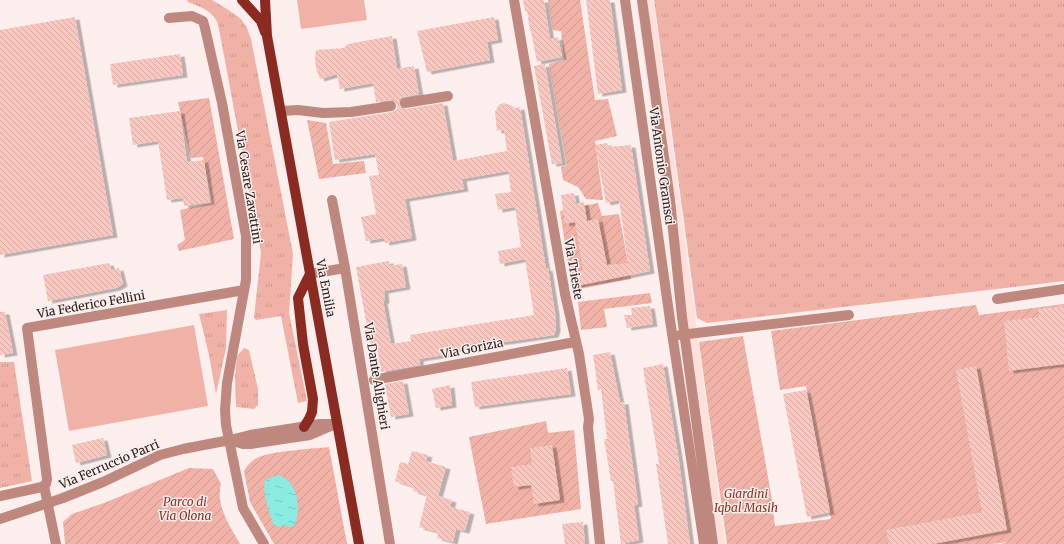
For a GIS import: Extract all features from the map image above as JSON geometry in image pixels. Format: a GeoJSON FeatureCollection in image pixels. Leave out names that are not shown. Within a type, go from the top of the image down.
{"type":"FeatureCollection","features":[{"type":"Feature","properties":{"kind":"main road","name":"Via Emilia"},"geometry":{"type":"LineString","coordinates":[[242,0],[261,21],[267,36]]}},
{"type":"Feature","properties":{"kind":"main road","name":"Via Emilia"},"geometry":{"type":"LineString","coordinates":[[265,0],[267,36],[320,324],[358,544]]}},
{"type":"Feature","properties":{"kind":"main road"},"geometry":{"type":"LineString","coordinates":[[304,427],[312,412],[313,399],[303,344],[298,298],[310,274]]}},
{"type":"Feature","properties":{"kind":"street","name":"Via Trieste"},"geometry":{"type":"LineString","coordinates":[[514,0],[565,294],[579,354],[589,419],[588,427],[600,544]]}},
{"type":"Feature","properties":{"kind":"street","name":"Via Antonio Gramsci"},"geometry":{"type":"LineString","coordinates":[[625,0],[672,336],[704,544]]}},
{"type":"Feature","properties":{"kind":"street","name":"Via Antonio Gramsci"},"geometry":{"type":"LineString","coordinates":[[642,0],[670,200],[682,317],[686,335],[713,544]]}},
{"type":"Feature","properties":{"kind":"street","name":"Via Cesare Zavattini"},"geometry":{"type":"LineString","coordinates":[[169,18],[192,16],[203,21],[222,103],[246,236],[246,280],[227,382],[225,410],[226,425],[243,508],[264,544]]}},
{"type":"Feature","properties":{"kind":"street"},"geometry":{"type":"LineString","coordinates":[[405,103],[448,96]]}},
{"type":"Feature","properties":{"kind":"street"},"geometry":{"type":"LineString","coordinates":[[281,111],[298,110],[323,113],[351,112],[391,106]]}},
{"type":"Feature","properties":{"kind":"street"},"geometry":{"type":"LineString","coordinates":[[641,114],[658,112]]}},
{"type":"Feature","properties":{"kind":"street","name":"Via Dante Alighieri"},"geometry":{"type":"LineString","coordinates":[[332,200],[367,395],[390,544]]}},
{"type":"Feature","properties":{"kind":"street"},"geometry":{"type":"LineString","coordinates":[[310,274],[345,268]]}},
{"type":"Feature","properties":{"kind":"street"},"geometry":{"type":"LineString","coordinates":[[997,299],[1064,289]]}},
{"type":"Feature","properties":{"kind":"street","name":"Via Federico Fellini"},"geometry":{"type":"LineString","coordinates":[[44,486],[47,478],[47,472],[27,328],[244,290]]}},
{"type":"Feature","properties":{"kind":"street"},"geometry":{"type":"LineString","coordinates":[[672,336],[849,315]]}},
{"type":"Feature","properties":{"kind":"street","name":"Via Gorizia"},"geometry":{"type":"LineString","coordinates":[[374,380],[576,342]]}},
{"type":"Feature","properties":{"kind":"street"},"geometry":{"type":"LineString","coordinates":[[361,365],[374,380],[367,395]]}},
{"type":"Feature","properties":{"kind":"street","name":"Via Ferruccio Parri"},"geometry":{"type":"LineString","coordinates":[[0,519],[63,498],[103,482],[160,455],[243,437],[320,424],[337,424]]}},
{"type":"Feature","properties":{"kind":"street","name":"Via Ferruccio Parri"},"geometry":{"type":"LineString","coordinates":[[230,440],[243,444],[251,444],[310,435],[337,424]]}},
{"type":"Feature","properties":{"kind":"street"},"geometry":{"type":"LineString","coordinates":[[0,496],[37,489],[44,486],[56,544]]}},
{"type":"Feature","properties":{"kind":"shaded area"},"geometry":{"type":"Polygon","coordinates":[[[636,0],[653,0],[725,544],[710,544],[636,0]]]}},
{"type":"Feature","properties":{"kind":"green space"},"geometry":{"type":"Polygon","coordinates":[[[187,0],[212,0],[227,9],[241,19],[247,28],[251,39],[293,254],[289,313],[307,401],[298,403],[281,316],[256,320],[254,318],[261,253],[218,24],[210,13],[188,2],[187,0]]]}},
{"type":"Feature","properties":{"kind":"green space"},"geometry":{"type":"Polygon","coordinates":[[[297,0],[364,0],[367,20],[301,29],[297,0]]]}},
{"type":"Feature","properties":{"kind":"green space"},"geometry":{"type":"Polygon","coordinates":[[[548,0],[580,0],[595,100],[608,99],[617,136],[595,141],[603,200],[586,199],[578,187],[563,180],[561,167],[567,166],[549,64],[564,60],[561,31],[553,30],[548,0]]]}},
{"type":"Feature","properties":{"kind":"green space"},"geometry":{"type":"Polygon","coordinates":[[[654,0],[1064,0],[1064,281],[707,323],[697,318],[654,0]]]}},
{"type":"Feature","properties":{"kind":"green space"},"geometry":{"type":"Polygon","coordinates":[[[209,98],[234,239],[179,251],[177,245],[185,240],[180,210],[212,203],[203,157],[191,158],[178,102],[209,98]]]}},
{"type":"Feature","properties":{"kind":"green space"},"geometry":{"type":"Polygon","coordinates":[[[307,120],[326,123],[333,164],[364,161],[366,173],[319,179],[307,120]]]}},
{"type":"Feature","properties":{"kind":"green space"},"geometry":{"type":"Polygon","coordinates":[[[598,203],[602,216],[619,214],[631,279],[572,289],[560,211],[598,203]]]}},
{"type":"Feature","properties":{"kind":"green space"},"geometry":{"type":"Polygon","coordinates":[[[650,293],[652,303],[604,309],[607,327],[581,330],[578,302],[650,293]]]}},
{"type":"Feature","properties":{"kind":"green space","name":"Giardini Iqbal Masih"},"geometry":{"type":"Polygon","coordinates":[[[1064,304],[1064,544],[1001,544],[1008,542],[992,544],[727,544],[699,342],[743,336],[771,494],[775,526],[831,519],[806,386],[780,390],[771,331],[976,305],[979,315],[1064,304]]]}},
{"type":"Feature","properties":{"kind":"green space"},"geometry":{"type":"Polygon","coordinates":[[[227,310],[226,348],[216,394],[209,355],[199,314],[227,310]]]}},
{"type":"Feature","properties":{"kind":"green space"},"geometry":{"type":"Polygon","coordinates":[[[194,325],[208,406],[69,431],[55,350],[194,325]]]}},
{"type":"Feature","properties":{"kind":"green space"},"geometry":{"type":"Polygon","coordinates":[[[244,348],[249,350],[258,389],[258,405],[254,409],[236,407],[235,377],[237,356],[244,348]]]}},
{"type":"Feature","properties":{"kind":"green space"},"geometry":{"type":"Polygon","coordinates":[[[0,362],[14,362],[32,481],[0,488],[0,362]]]}},
{"type":"Feature","properties":{"kind":"green space"},"geometry":{"type":"Polygon","coordinates":[[[546,421],[548,433],[574,430],[581,509],[486,524],[469,437],[546,421]]]}},
{"type":"Feature","properties":{"kind":"green space"},"geometry":{"type":"Polygon","coordinates":[[[329,447],[347,544],[274,544],[250,502],[244,471],[252,461],[261,456],[279,452],[329,447]]]}},
{"type":"Feature","properties":{"kind":"green space","name":"Parco di Via Olona"},"geometry":{"type":"Polygon","coordinates":[[[189,468],[213,469],[221,484],[220,500],[224,515],[240,544],[65,544],[63,522],[72,514],[104,503],[189,468]]]}},
{"type":"Feature","properties":{"kind":"water"},"geometry":{"type":"Polygon","coordinates":[[[279,475],[290,484],[297,497],[298,512],[294,526],[290,527],[284,525],[279,527],[273,524],[268,508],[264,492],[265,480],[279,475]]]}},
{"type":"Feature","properties":{"kind":"building"},"geometry":{"type":"Polygon","coordinates":[[[523,0],[544,0],[550,39],[558,37],[562,57],[537,62],[527,11],[525,11],[523,0]]]}},
{"type":"Feature","properties":{"kind":"building"},"geometry":{"type":"Polygon","coordinates":[[[586,0],[610,0],[622,90],[598,94],[586,0]]]}},
{"type":"Feature","properties":{"kind":"building"},"geometry":{"type":"Polygon","coordinates":[[[75,17],[113,235],[0,255],[0,30],[75,17]]]}},
{"type":"Feature","properties":{"kind":"building"},"geometry":{"type":"Polygon","coordinates":[[[494,17],[498,40],[487,42],[490,60],[427,72],[417,31],[494,17]]]}},
{"type":"Feature","properties":{"kind":"building"},"geometry":{"type":"Polygon","coordinates":[[[392,36],[397,69],[414,66],[419,94],[401,98],[399,101],[400,107],[406,109],[443,103],[453,161],[507,151],[504,130],[497,131],[495,112],[499,105],[503,103],[515,108],[520,107],[546,269],[548,268],[555,312],[556,329],[554,335],[449,350],[450,354],[419,359],[420,365],[381,372],[377,347],[371,348],[356,267],[389,261],[389,266],[402,264],[406,287],[384,291],[385,301],[383,301],[391,344],[411,341],[410,335],[534,315],[525,259],[500,264],[498,251],[521,247],[515,207],[498,210],[495,194],[511,192],[508,171],[462,179],[464,189],[405,199],[412,238],[385,243],[384,238],[366,241],[361,217],[376,214],[369,176],[379,175],[375,154],[335,160],[329,122],[392,112],[397,109],[397,105],[393,100],[376,102],[373,83],[340,89],[337,74],[320,79],[316,68],[316,50],[344,48],[348,44],[392,36]]]}},
{"type":"Feature","properties":{"kind":"building"},"geometry":{"type":"Polygon","coordinates":[[[180,54],[183,75],[113,85],[110,64],[180,54]]]}},
{"type":"Feature","properties":{"kind":"building"},"geometry":{"type":"Polygon","coordinates":[[[545,64],[562,163],[552,164],[534,66],[545,64]]]}},
{"type":"Feature","properties":{"kind":"building"},"geometry":{"type":"Polygon","coordinates":[[[180,111],[187,162],[204,160],[210,202],[184,206],[183,198],[167,200],[158,141],[133,145],[129,118],[180,111]]]}},
{"type":"Feature","properties":{"kind":"building"},"geometry":{"type":"Polygon","coordinates":[[[607,143],[608,147],[631,145],[650,271],[577,286],[575,271],[583,271],[575,222],[565,224],[561,195],[574,193],[576,204],[584,202],[587,221],[598,219],[607,265],[628,263],[619,200],[606,203],[595,145],[607,143]]]}},
{"type":"Feature","properties":{"kind":"building"},"geometry":{"type":"Polygon","coordinates":[[[109,263],[111,270],[119,268],[123,284],[116,288],[48,301],[43,275],[109,263]]]}},
{"type":"Feature","properties":{"kind":"building"},"geometry":{"type":"Polygon","coordinates":[[[650,306],[653,324],[627,328],[624,315],[632,315],[631,308],[650,306]]]}},
{"type":"Feature","properties":{"kind":"building"},"geometry":{"type":"Polygon","coordinates":[[[1064,306],[1064,364],[1009,371],[1004,321],[1039,317],[1038,309],[1064,306]]]}},
{"type":"Feature","properties":{"kind":"building"},"geometry":{"type":"Polygon","coordinates":[[[0,312],[5,312],[13,353],[0,355],[0,312]]]}},
{"type":"Feature","properties":{"kind":"building"},"geometry":{"type":"Polygon","coordinates":[[[610,352],[620,402],[624,402],[638,504],[634,505],[639,540],[621,544],[613,481],[611,481],[604,439],[607,439],[601,389],[598,390],[593,355],[610,352]]]}},
{"type":"Feature","properties":{"kind":"building"},"geometry":{"type":"Polygon","coordinates":[[[663,364],[679,461],[690,544],[668,544],[656,464],[659,464],[643,368],[663,364]]]}},
{"type":"Feature","properties":{"kind":"building"},"geometry":{"type":"Polygon","coordinates":[[[976,366],[1007,530],[933,544],[889,544],[886,530],[982,512],[956,370],[976,366]]]}},
{"type":"Feature","properties":{"kind":"building"},"geometry":{"type":"Polygon","coordinates":[[[567,368],[571,394],[475,407],[471,382],[567,368]]]}},
{"type":"Feature","properties":{"kind":"building"},"geometry":{"type":"Polygon","coordinates":[[[403,381],[409,414],[391,417],[385,384],[403,381]]]}},
{"type":"Feature","properties":{"kind":"building"},"geometry":{"type":"Polygon","coordinates":[[[450,385],[452,405],[436,408],[432,389],[450,385]]]}},
{"type":"Feature","properties":{"kind":"building"},"geometry":{"type":"Polygon","coordinates":[[[806,390],[830,512],[807,517],[783,394],[806,390]]]}},
{"type":"Feature","properties":{"kind":"building"},"geometry":{"type":"Polygon","coordinates":[[[103,438],[107,455],[76,463],[72,445],[103,438]]]}},
{"type":"Feature","properties":{"kind":"building"},"geometry":{"type":"Polygon","coordinates":[[[552,445],[560,500],[534,504],[531,485],[514,487],[511,467],[532,464],[530,448],[552,445]]]}},
{"type":"Feature","properties":{"kind":"building"},"geometry":{"type":"Polygon","coordinates":[[[412,451],[428,455],[426,461],[446,467],[438,496],[452,500],[450,507],[470,512],[465,531],[456,529],[453,542],[437,538],[438,532],[419,527],[427,495],[413,491],[414,487],[395,481],[400,462],[408,464],[412,451]]]}},
{"type":"Feature","properties":{"kind":"building"},"geometry":{"type":"Polygon","coordinates":[[[583,522],[585,544],[565,544],[562,524],[583,522]]]}}]}
